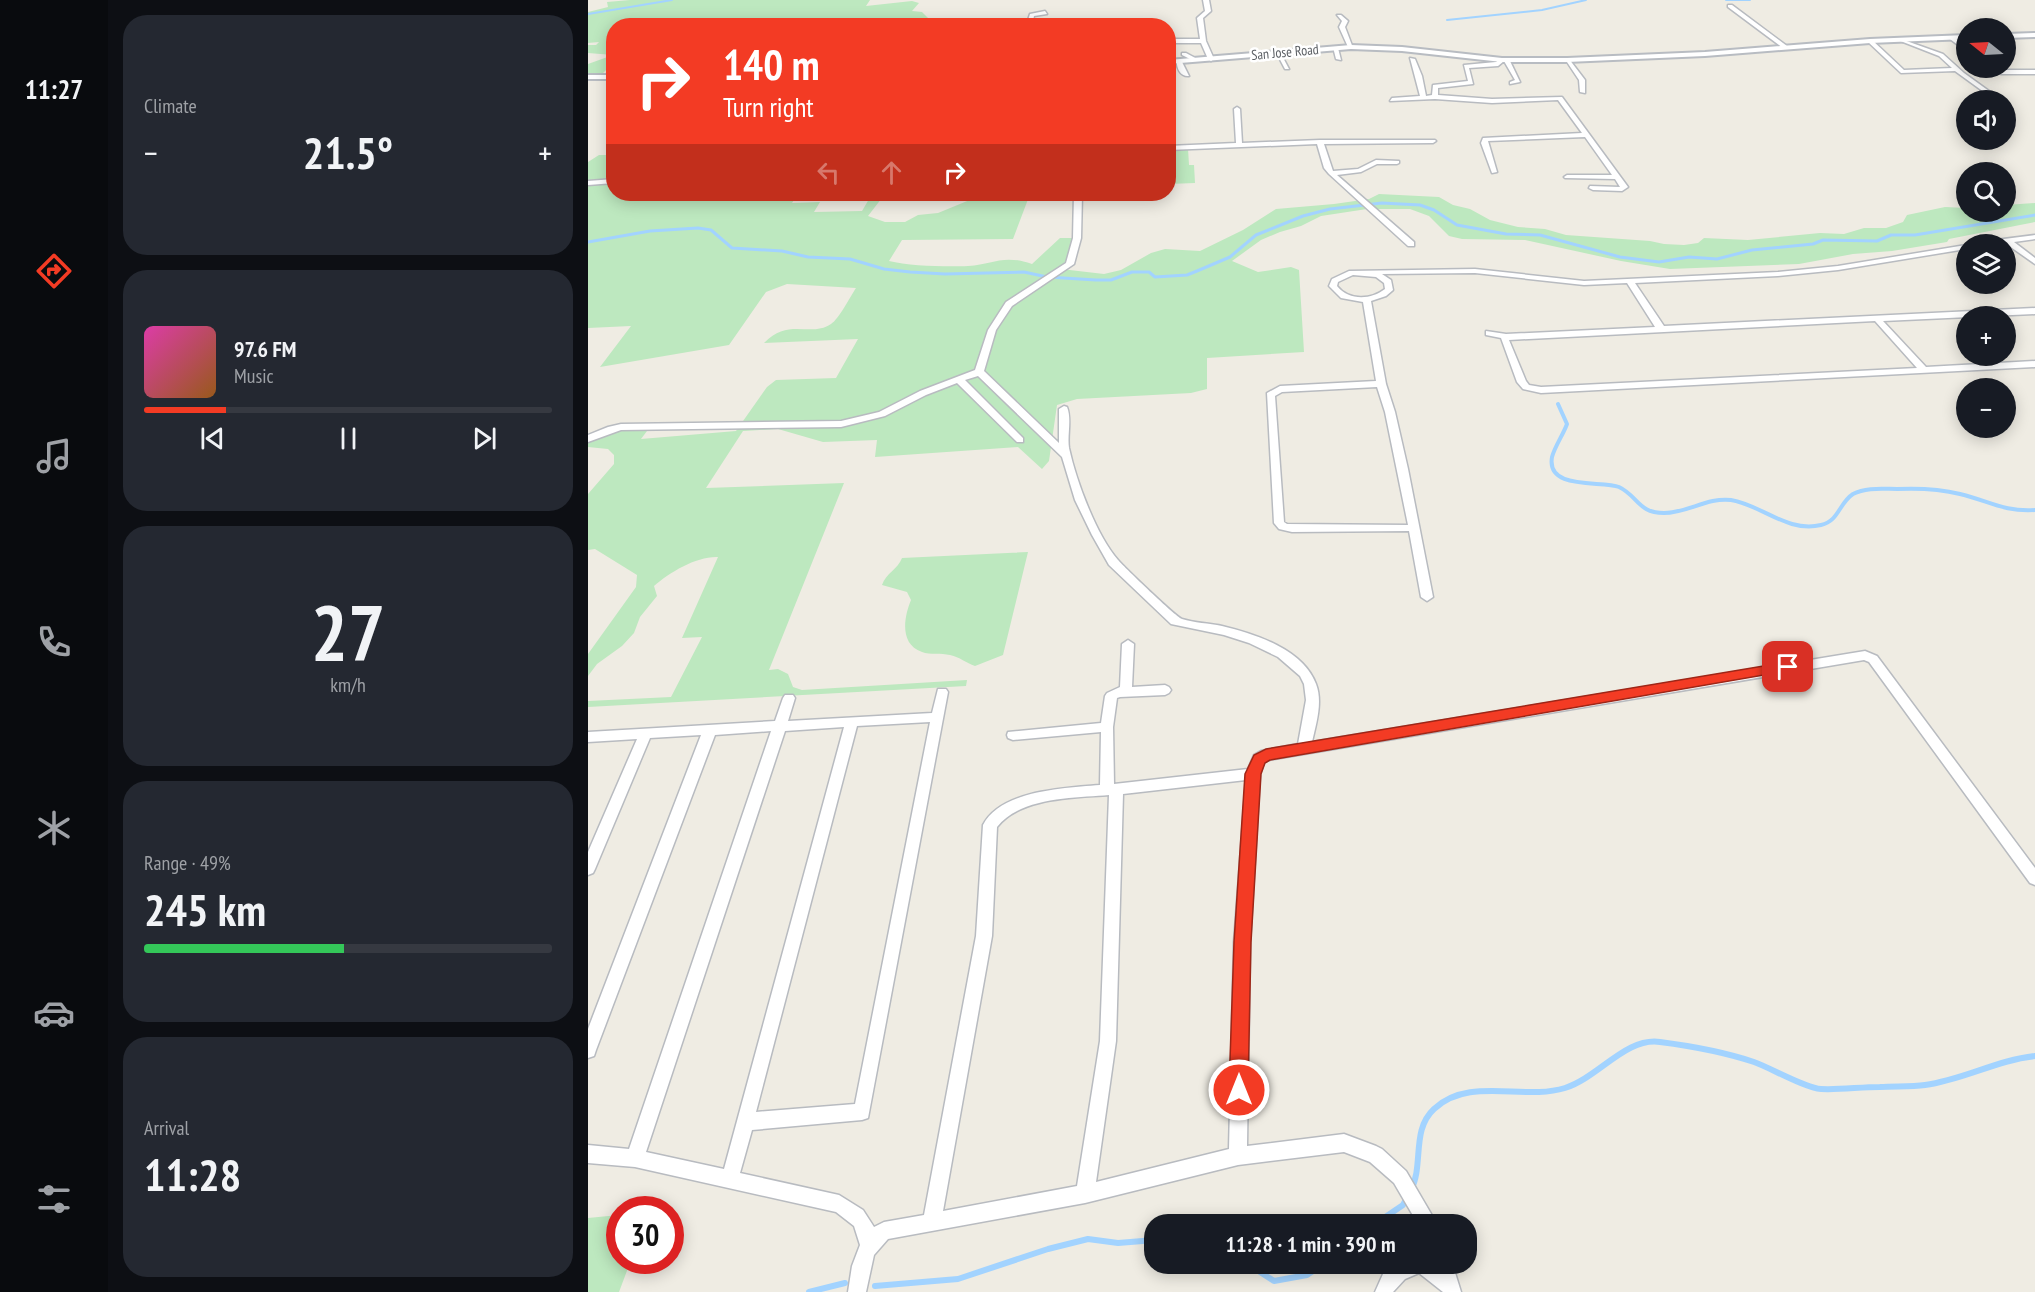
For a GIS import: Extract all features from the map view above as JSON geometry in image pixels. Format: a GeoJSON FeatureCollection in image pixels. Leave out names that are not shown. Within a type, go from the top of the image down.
{"type":"FeatureCollection","features":[{"type":"Feature","properties":{"kind":"street"},"geometry":{"type":"LineString","coordinates":[[1206,0],[1208,10],[1200,18],[1203,41],[1210,61]]}},
{"type":"Feature","properties":{"kind":"street"},"geometry":{"type":"LineString","coordinates":[[1730,6],[1785,47]]}},
{"type":"Feature","properties":{"kind":"street"},"geometry":{"type":"LineString","coordinates":[[1031,18],[1032,15],[1045,13]]}},
{"type":"Feature","properties":{"kind":"street"},"geometry":{"type":"LineString","coordinates":[[1339,16],[1346,21],[1342,27],[1350,47]]}},
{"type":"Feature","properties":{"kind":"street"},"geometry":{"type":"LineString","coordinates":[[2016,36],[2035,35]]}},
{"type":"Feature","properties":{"kind":"street"},"geometry":{"type":"LineString","coordinates":[[1952,38],[1956,41]]}},
{"type":"Feature","properties":{"kind":"street","name":"San Jose Road"},"geometry":{"type":"LineString","coordinates":[[1176,60],[1210,61],[1350,47],[1402,49],[1504,60],[1567,60],[1705,54],[1900,39],[1956,38]]}},
{"type":"Feature","properties":{"kind":"street"},"geometry":{"type":"LineString","coordinates":[[1900,39],[1941,55],[1956,67]]}},
{"type":"Feature","properties":{"kind":"street"},"geometry":{"type":"LineString","coordinates":[[1176,41],[1203,41]]}},
{"type":"Feature","properties":{"kind":"street"},"geometry":{"type":"LineString","coordinates":[[1870,41],[1903,72],[1956,69]]}},
{"type":"Feature","properties":{"kind":"street"},"geometry":{"type":"LineString","coordinates":[[1335,48],[1339,58]]}},
{"type":"Feature","properties":{"kind":"street"},"geometry":{"type":"LineString","coordinates":[[1278,53],[1287,68]]}},
{"type":"Feature","properties":{"kind":"street"},"geometry":{"type":"LineString","coordinates":[[1181,58],[1182,71],[1187,75]]}},
{"type":"Feature","properties":{"kind":"street"},"geometry":{"type":"LineString","coordinates":[[1412,59],[1419,76],[1423,98]]}},
{"type":"Feature","properties":{"kind":"street"},"geometry":{"type":"LineString","coordinates":[[1435,97],[1435,86],[1471,83],[1466,66],[1498,64],[1504,60],[1518,81],[1512,83]]}},
{"type":"Feature","properties":{"kind":"street"},"geometry":{"type":"LineString","coordinates":[[1567,60],[1582,80],[1583,92]]}},
{"type":"Feature","properties":{"kind":"street"},"geometry":{"type":"LineString","coordinates":[[2016,72],[2035,72]]}},
{"type":"Feature","properties":{"kind":"street"},"geometry":{"type":"LineString","coordinates":[[588,77],[606,77]]}},
{"type":"Feature","properties":{"kind":"street"},"geometry":{"type":"LineString","coordinates":[[1970,78],[1985,90]]}},
{"type":"Feature","properties":{"kind":"street"},"geometry":{"type":"LineString","coordinates":[[1392,100],[1435,97],[1492,101],[1560,98],[1624,188],[1593,188]]}},
{"type":"Feature","properties":{"kind":"street"},"geometry":{"type":"LineString","coordinates":[[1237,109],[1239,146]]}},
{"type":"Feature","properties":{"kind":"street"},"geometry":{"type":"LineString","coordinates":[[1494,172],[1484,143],[1485,139],[1588,135]]}},
{"type":"Feature","properties":{"kind":"street"},"geometry":{"type":"LineString","coordinates":[[1176,148],[1320,142],[1433,141]]}},
{"type":"Feature","properties":{"kind":"street"},"geometry":{"type":"LineString","coordinates":[[1320,142],[1327,168],[1331,173],[1358,194],[1411,244]]}},
{"type":"Feature","properties":{"kind":"street"},"geometry":{"type":"LineString","coordinates":[[1331,173],[1359,171],[1376,162],[1397,162]]}},
{"type":"Feature","properties":{"kind":"street"},"geometry":{"type":"LineString","coordinates":[[1567,177],[1617,177]]}},
{"type":"Feature","properties":{"kind":"street"},"geometry":{"type":"LineString","coordinates":[[588,183],[606,182]]}},
{"type":"Feature","properties":{"kind":"street"},"geometry":{"type":"LineString","coordinates":[[979,372],[992,330],[1009,304],[1063,270],[1072,261],[1077,238],[1078,201]]}},
{"type":"Feature","properties":{"kind":"street"},"geometry":{"type":"LineString","coordinates":[[2016,239],[2035,237]]}},
{"type":"Feature","properties":{"kind":"street"},"geometry":{"type":"LineString","coordinates":[[2016,248],[2035,262]]}},
{"type":"Feature","properties":{"kind":"street"},"geometry":{"type":"LineString","coordinates":[[1420,271],[1401,278],[1379,296],[1367,299],[1346,297],[1340,294],[1334,286],[1335,281],[1344,275],[1360,272],[1420,271],[1475,271],[1584,283],[1778,274],[1838,268],[1956,249]]}},
{"type":"Feature","properties":{"kind":"street"},"geometry":{"type":"LineString","coordinates":[[1360,272],[1384,278],[1388,282],[1389,290]]}},
{"type":"Feature","properties":{"kind":"street"},"geometry":{"type":"LineString","coordinates":[[1630,281],[1661,329]]}},
{"type":"Feature","properties":{"kind":"street"},"geometry":{"type":"LineString","coordinates":[[1367,299],[1381,384],[1390,412],[1427,597]]}},
{"type":"Feature","properties":{"kind":"street"},"geometry":{"type":"LineString","coordinates":[[1489,333],[1506,337],[2035,311]]}},
{"type":"Feature","properties":{"kind":"street"},"geometry":{"type":"LineString","coordinates":[[1878,320],[1924,370]]}},
{"type":"Feature","properties":{"kind":"street"},"geometry":{"type":"LineString","coordinates":[[1506,337],[1506,344],[1522,382],[1526,387],[1541,390],[2035,364]]}},
{"type":"Feature","properties":{"kind":"street"},"geometry":{"type":"LineString","coordinates":[[588,439],[621,427],[766,427],[850,423],[882,414],[923,393],[979,372]]}},
{"type":"Feature","properties":{"kind":"street"},"geometry":{"type":"LineString","coordinates":[[979,372],[1067,456]]}},
{"type":"Feature","properties":{"kind":"street"},"geometry":{"type":"LineString","coordinates":[[959,380],[1020,440]]}},
{"type":"Feature","properties":{"kind":"street"},"geometry":{"type":"LineString","coordinates":[[1381,384],[1280,389],[1270,395],[1279,523],[1283,527],[1292,529],[1414,528]]}},
{"type":"Feature","properties":{"kind":"street"},"geometry":{"type":"LineString","coordinates":[[1064,409],[1064,446],[1080,500],[1113,562],[1166,615],[1187,625],[1213,628],[1277,651],[1294,662],[1305,673],[1311,686],[1311,707],[1304,749]]}},
{"type":"Feature","properties":{"kind":"street"},"geometry":{"type":"LineString","coordinates":[[1126,692],[1128,644]]}},
{"type":"Feature","properties":{"kind":"street"},"geometry":{"type":"LineString","coordinates":[[1238,1156],[1242,942],[1253,774],[1259,759],[1266,755],[1757,671],[1866,655],[1873,659],[2035,879]]}},
{"type":"Feature","properties":{"kind":"street"},"geometry":{"type":"LineString","coordinates":[[1085,1194],[1108,1041],[1112,790],[1107,727],[1112,696],[1118,692],[1165,690]]}},
{"type":"Feature","properties":{"kind":"street"},"geometry":{"type":"LineString","coordinates":[[745,1122],[862,1112],[942,692]]}},
{"type":"Feature","properties":{"kind":"street"},"geometry":{"type":"LineString","coordinates":[[635,1158],[789,698]]}},
{"type":"Feature","properties":{"kind":"street"},"geometry":{"type":"LineString","coordinates":[[588,737],[937,717]]}},
{"type":"Feature","properties":{"kind":"street"},"geometry":{"type":"LineString","coordinates":[[729,1179],[852,722]]}},
{"type":"Feature","properties":{"kind":"street"},"geometry":{"type":"LineString","coordinates":[[1013,735],[1107,727]]}},
{"type":"Feature","properties":{"kind":"street"},"geometry":{"type":"LineString","coordinates":[[588,1050],[710,730]]}},
{"type":"Feature","properties":{"kind":"street"},"geometry":{"type":"LineString","coordinates":[[588,869],[646,733]]}},
{"type":"Feature","properties":{"kind":"street"},"geometry":{"type":"LineString","coordinates":[[932,1221],[984,936],[990,825],[994,816],[1054,794],[1112,790],[1253,774]]}},
{"type":"Feature","properties":{"kind":"street"},"geometry":{"type":"LineString","coordinates":[[857,1292],[863,1260],[869,1245],[874,1236],[884,1232],[932,1221],[1085,1194],[1238,1156],[1344,1143],[1376,1155],[1400,1177],[1422,1214]]}},
{"type":"Feature","properties":{"kind":"street"},"geometry":{"type":"LineString","coordinates":[[588,1154],[635,1158],[839,1204],[861,1217],[869,1245]]}},
{"type":"Feature","properties":{"kind":"street"},"geometry":{"type":"LineString","coordinates":[[1384,1292],[1386,1283],[1392,1276],[1404,1268],[1421,1263],[1451,1287]]}},
{"type":"Feature","properties":{"kind":"green space"},"geometry":{"type":"Polygon","coordinates":[[[630,0],[870,0],[866,6],[912,1],[919,3],[912,11],[922,12],[928,18],[606,18],[606,54],[588,53],[588,45],[596,45],[599,42],[588,43],[588,12],[608,7],[607,2],[630,0]]]}},
{"type":"Feature","properties":{"kind":"green space"},"geometry":{"type":"Polygon","coordinates":[[[606,58],[606,70],[600,76],[588,76],[588,64],[606,58]]]}},
{"type":"Feature","properties":{"kind":"green space"},"geometry":{"type":"Polygon","coordinates":[[[1188,149],[1189,165],[1194,165],[1195,183],[1176,184],[1176,150],[1188,149]]]}},
{"type":"Feature","properties":{"kind":"green space"},"geometry":{"type":"Polygon","coordinates":[[[599,155],[606,155],[606,180],[588,181],[588,162],[599,155]]]}},
{"type":"Feature","properties":{"kind":"green space"},"geometry":{"type":"Polygon","coordinates":[[[606,183],[606,201],[820,202],[814,212],[862,211],[868,201],[880,201],[868,216],[885,222],[905,222],[918,215],[938,213],[967,201],[1027,201],[1013,239],[902,240],[889,261],[939,266],[968,266],[1006,260],[1032,264],[1060,238],[1072,238],[1068,260],[1061,269],[1104,274],[1121,270],[1151,253],[1165,249],[1200,251],[1243,230],[1276,209],[1369,199],[1379,194],[1439,197],[1453,205],[1470,209],[1490,220],[1518,227],[1545,229],[1566,235],[1684,245],[1698,243],[1704,238],[1748,240],[1820,233],[1844,234],[1864,228],[1886,228],[1903,222],[1907,215],[1945,207],[1956,208],[1956,222],[2016,222],[2016,204],[2035,203],[2035,222],[1974,234],[1956,234],[1956,238],[1949,239],[1947,242],[1892,251],[1853,254],[1799,264],[1670,269],[1525,240],[1462,239],[1449,236],[1429,216],[1410,209],[1367,209],[1321,216],[1301,226],[1261,240],[1232,261],[1258,272],[1291,267],[1299,270],[1304,352],[1207,358],[1207,389],[1191,393],[1077,399],[1057,405],[1049,461],[1042,469],[1018,447],[875,457],[877,440],[823,442],[778,429],[743,431],[706,488],[844,483],[769,670],[778,669],[788,674],[793,687],[802,690],[967,680],[966,686],[588,707],[588,701],[671,697],[702,637],[682,638],[718,557],[701,559],[684,566],[654,586],[657,596],[640,617],[634,633],[622,646],[597,664],[588,676],[588,654],[636,587],[637,575],[595,549],[588,550],[588,494],[614,464],[614,455],[608,449],[588,447],[588,441],[610,431],[644,429],[647,431],[641,439],[736,431],[767,387],[776,380],[836,378],[858,339],[764,343],[782,331],[823,328],[831,324],[841,313],[856,288],[787,284],[766,292],[729,345],[600,367],[631,326],[588,328],[588,184],[606,183]]]}},
{"type":"Feature","properties":{"kind":"green space"},"geometry":{"type":"Polygon","coordinates":[[[1028,552],[1003,655],[975,666],[954,656],[925,653],[915,648],[910,643],[905,629],[911,600],[907,592],[882,585],[902,558],[1028,552]]]}},
{"type":"Feature","properties":{"kind":"green space"},"geometry":{"type":"Polygon","coordinates":[[[606,1216],[606,1274],[626,1274],[619,1292],[588,1292],[588,1218],[606,1216]]]}},
{"type":"Feature","properties":{"kind":"waterway"},"geometry":{"type":"LineString","coordinates":[[588,14],[672,0]]}},
{"type":"Feature","properties":{"kind":"waterway"},"geometry":{"type":"LineString","coordinates":[[1447,20],[1542,10],[1586,0]]}},
{"type":"Feature","properties":{"kind":"waterway"},"geometry":{"type":"LineString","coordinates":[[1726,0],[1750,0]]}},
{"type":"Feature","properties":{"kind":"waterway"},"geometry":{"type":"LineString","coordinates":[[588,242],[650,231],[698,228],[711,230],[732,248],[782,251],[808,257],[850,259],[884,269],[945,274],[1024,272],[1047,277],[1111,280],[1132,272],[1149,272],[1155,277],[1187,275],[1230,257],[1256,235],[1303,216],[1330,209],[1382,203],[1420,205],[1434,210],[1457,225],[1506,234],[1540,235],[1620,257],[1659,262],[1689,257],[1717,259],[1752,250],[1813,244],[1823,240],[1877,241],[1891,235],[1915,235],[2035,215]]}},
{"type":"Feature","properties":{"kind":"waterway"},"geometry":{"type":"LineString","coordinates":[[1558,404],[1567,424],[1552,457],[1552,468],[1558,475],[1566,480],[1619,487],[1643,507],[1655,512],[1681,511],[1714,501],[1731,500],[1786,522],[1797,525],[1821,525],[1832,520],[1853,494],[1863,490],[1880,489],[1945,491],[2005,508],[2035,510]]}},
{"type":"Feature","properties":{"kind":"waterway"},"geometry":{"type":"LineString","coordinates":[[1411,1190],[1417,1170],[1420,1137],[1427,1117],[1448,1099],[1480,1091],[1532,1092],[1565,1088],[1577,1083],[1624,1051],[1648,1042],[1684,1045],[1731,1055],[1821,1089],[1925,1085],[2035,1056]]}},
{"type":"Feature","properties":{"kind":"waterway"},"geometry":{"type":"LineString","coordinates":[[1390,1214],[1403,1205],[1407,1197]]}},
{"type":"Feature","properties":{"kind":"waterway"},"geometry":{"type":"LineString","coordinates":[[875,1286],[958,1279],[1048,1249],[1088,1239],[1118,1243],[1144,1241]]}},
{"type":"Feature","properties":{"kind":"waterway"},"geometry":{"type":"LineString","coordinates":[[1263,1274],[1274,1281],[1308,1274]]}},
{"type":"Feature","properties":{"kind":"waterway"},"geometry":{"type":"LineString","coordinates":[[809,1292],[845,1283]]}},
{"type":"Feature","properties":{"kind":"route"},"geometry":{"type":"LineString","coordinates":[[1239,1090],[1242,942],[1253,774],[1259,759],[1266,755],[1788,667]]}}]}
